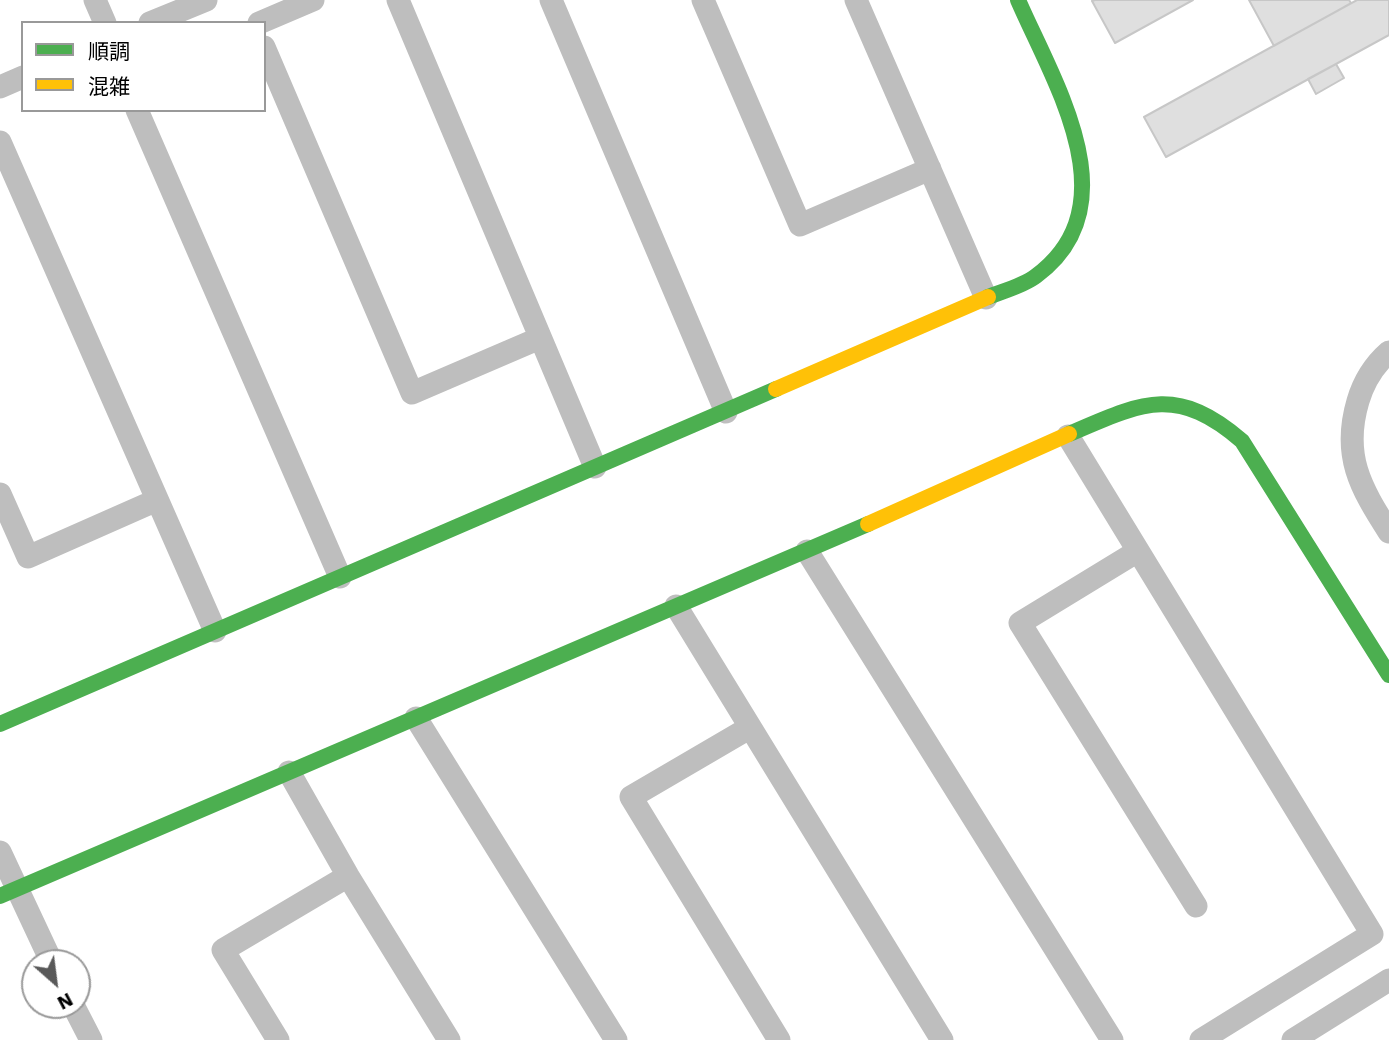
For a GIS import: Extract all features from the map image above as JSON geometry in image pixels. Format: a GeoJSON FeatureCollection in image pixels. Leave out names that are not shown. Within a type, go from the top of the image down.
{"type":"FeatureCollection","features":[{"type":"Feature","properties":{"kind":"street"},"geometry":{"type":"LineString","coordinates":[[95,0],[104,21]]}},
{"type":"Feature","properties":{"kind":"street"},"geometry":{"type":"LineString","coordinates":[[155,21],[206,0]]}},
{"type":"Feature","properties":{"kind":"street"},"geometry":{"type":"LineString","coordinates":[[264,21],[313,0]]}},
{"type":"Feature","properties":{"kind":"street"},"geometry":{"type":"LineString","coordinates":[[398,0],[595,467]]}},
{"type":"Feature","properties":{"kind":"street"},"geometry":{"type":"LineString","coordinates":[[551,0],[726,412]]}},
{"type":"Feature","properties":{"kind":"street"},"geometry":{"type":"LineString","coordinates":[[703,0],[800,225],[930,169]]}},
{"type":"Feature","properties":{"kind":"street"},"geometry":{"type":"LineString","coordinates":[[856,0],[986,298]]}},
{"type":"Feature","properties":{"kind":"street"},"geometry":{"type":"LineString","coordinates":[[0,724],[1035,277],[1056,261],[1079,218],[1085,190],[1085,164],[1073,127],[1018,0]]}},
{"type":"Feature","properties":{"kind":"street"},"geometry":{"type":"LineString","coordinates":[[266,52],[412,393],[540,338]]}},
{"type":"Feature","properties":{"kind":"street"},"geometry":{"type":"LineString","coordinates":[[0,87],[21,78]]}},
{"type":"Feature","properties":{"kind":"street"},"geometry":{"type":"LineString","coordinates":[[138,112],[340,577]]}},
{"type":"Feature","properties":{"kind":"street"},"geometry":{"type":"LineString","coordinates":[[0,142],[215,631]]}},
{"type":"Feature","properties":{"kind":"street"},"geometry":{"type":"LineString","coordinates":[[1389,352],[1364,379],[1350,443],[1357,475],[1389,532]]}},
{"type":"Feature","properties":{"kind":"street"},"geometry":{"type":"LineString","coordinates":[[7,893],[807,551],[1106,418],[1152,403],[1191,409],[1221,422],[1242,441],[1389,675]]}},
{"type":"Feature","properties":{"kind":"street"},"geometry":{"type":"LineString","coordinates":[[1068,436],[1371,934],[1201,1040]]}},
{"type":"Feature","properties":{"kind":"street"},"geometry":{"type":"LineString","coordinates":[[0,494],[28,557],[157,500]]}},
{"type":"Feature","properties":{"kind":"street"},"geometry":{"type":"LineString","coordinates":[[807,551],[1112,1040]]}},
{"type":"Feature","properties":{"kind":"street"},"geometry":{"type":"LineString","coordinates":[[1138,551],[1020,623],[1196,906]]}},
{"type":"Feature","properties":{"kind":"street"},"geometry":{"type":"LineString","coordinates":[[676,606],[748,728],[942,1040]]}},
{"type":"Feature","properties":{"kind":"street"},"geometry":{"type":"LineString","coordinates":[[416,718],[616,1040]]}},
{"type":"Feature","properties":{"kind":"street"},"geometry":{"type":"LineString","coordinates":[[748,728],[631,797],[779,1040]]}},
{"type":"Feature","properties":{"kind":"street"},"geometry":{"type":"LineString","coordinates":[[289,772],[348,876],[449,1040]]}},
{"type":"Feature","properties":{"kind":"street"},"geometry":{"type":"LineString","coordinates":[[0,852],[7,893],[43,949]]}},
{"type":"Feature","properties":{"kind":"street"},"geometry":{"type":"LineString","coordinates":[[278,1040],[223,950],[348,876]]}},
{"type":"Feature","properties":{"kind":"street"},"geometry":{"type":"LineString","coordinates":[[1293,1040],[1389,980]]}},
{"type":"Feature","properties":{"kind":"street"},"geometry":{"type":"LineString","coordinates":[[80,1019],[91,1040]]}},
{"type":"Feature","properties":{"kind":"building"},"geometry":{"type":"Polygon","coordinates":[[[1193,0],[1115,43],[1092,1],[1193,0]]]}},
{"type":"Feature","properties":{"kind":"building"},"geometry":{"type":"Polygon","coordinates":[[[1249,0],[1349,0],[1351,3],[1274,46],[1249,0]]]}},
{"type":"Feature","properties":{"kind":"building"},"geometry":{"type":"Polygon","coordinates":[[[1357,0],[1389,0],[1389,35],[1166,157],[1144,117],[1357,0]]]}},
{"type":"Feature","properties":{"kind":"building"},"geometry":{"type":"Polygon","coordinates":[[[1336,64],[1344,78],[1316,94],[1308,79],[1336,64]]]}},
{"type":"Feature","properties":{"kind":"traffic: fast"},"geometry":{"type":"LineString","coordinates":[[988,297],[1036,276],[1064,247],[1079,215],[1082,179],[1076,142],[1050,68],[1018,0]]}},
{"type":"Feature","properties":{"kind":"traffic: fast"},"geometry":{"type":"LineString","coordinates":[[0,724],[776,389]]}},
{"type":"Feature","properties":{"kind":"traffic: fast"},"geometry":{"type":"LineString","coordinates":[[1069,434],[1117,414],[1158,404],[1197,412],[1219,423],[1242,441],[1389,675]]}},
{"type":"Feature","properties":{"kind":"traffic: fast"},"geometry":{"type":"LineString","coordinates":[[0,896],[868,524]]}},
{"type":"Feature","properties":{"kind":"traffic: slow"},"geometry":{"type":"LineString","coordinates":[[776,389],[988,297]]}},
{"type":"Feature","properties":{"kind":"traffic: slow"},"geometry":{"type":"LineString","coordinates":[[868,524],[1069,434]]}}]}
